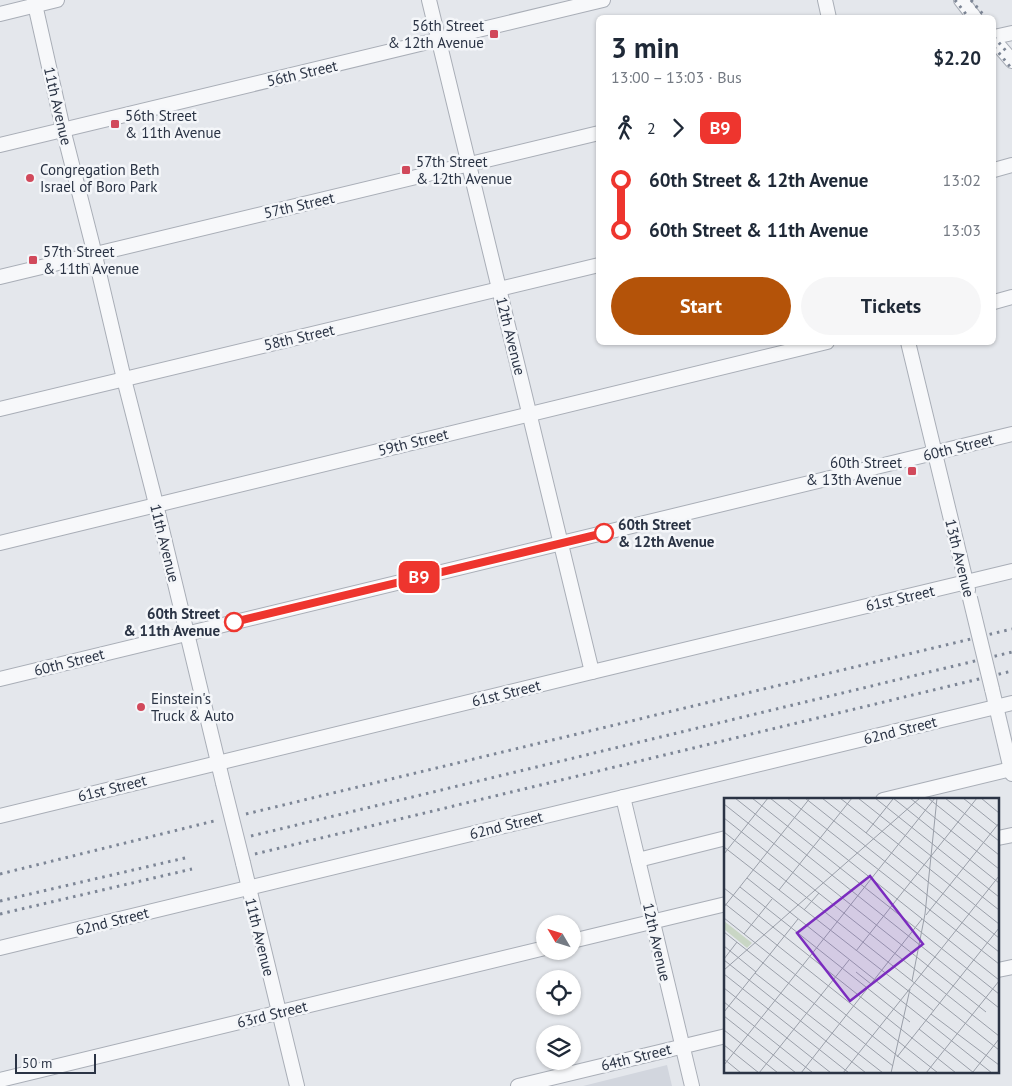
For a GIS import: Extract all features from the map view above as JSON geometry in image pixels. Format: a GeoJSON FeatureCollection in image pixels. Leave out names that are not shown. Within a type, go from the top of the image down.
{"type":"FeatureCollection","features":[{"type":"Feature","properties":{"kind":"street"},"geometry":{"type":"LineString","coordinates":[[0,14],[34,3],[57,0]]}},
{"type":"Feature","properties":{"kind":"street","name":"12th Avenue"},"geometry":{"type":"LineString","coordinates":[[429,0],[592,672]]}},
{"type":"Feature","properties":{"kind":"street","name":"56th Street"},"geometry":{"type":"LineString","coordinates":[[0,145],[603,0]]}},
{"type":"Feature","properties":{"kind":"street"},"geometry":{"type":"LineString","coordinates":[[825,0],[828,15]]}},
{"type":"Feature","properties":{"kind":"street"},"geometry":{"type":"LineString","coordinates":[[961,0],[973,15]]}},
{"type":"Feature","properties":{"kind":"street","name":"11th Avenue"},"geometry":{"type":"LineString","coordinates":[[34,3],[63,130],[95,254],[297,1086]]}},
{"type":"Feature","properties":{"kind":"street"},"geometry":{"type":"LineString","coordinates":[[996,37],[1012,33]]}},
{"type":"Feature","properties":{"kind":"street"},"geometry":{"type":"LineString","coordinates":[[996,41],[1012,62]]}},
{"type":"Feature","properties":{"kind":"street","name":"57th Street"},"geometry":{"type":"LineString","coordinates":[[0,277],[596,134]]}},
{"type":"Feature","properties":{"kind":"street"},"geometry":{"type":"LineString","coordinates":[[996,169],[1012,165]]}},
{"type":"Feature","properties":{"kind":"street","name":"58th Street"},"geometry":{"type":"LineString","coordinates":[[0,409],[596,266]]}},
{"type":"Feature","properties":{"kind":"street"},"geometry":{"type":"LineString","coordinates":[[996,301],[1012,297]]}},
{"type":"Feature","properties":{"kind":"street","name":"59th Street"},"geometry":{"type":"LineString","coordinates":[[0,542],[815,345]]}},
{"type":"Feature","properties":{"kind":"street","name":"13th Avenue"},"geometry":{"type":"LineString","coordinates":[[909,345],[1011,772]]}},
{"type":"Feature","properties":{"kind":"street","name":"60th Street"},"geometry":{"type":"LineString","coordinates":[[0,679],[1012,434]]}},
{"type":"Feature","properties":{"kind":"street","name":"61st Street"},"geometry":{"type":"LineString","coordinates":[[0,816],[1012,571]]}},
{"type":"Feature","properties":{"kind":"street","name":"62nd Street"},"geometry":{"type":"LineString","coordinates":[[0,948],[1012,703]]}},
{"type":"Feature","properties":{"kind":"street"},"geometry":{"type":"LineString","coordinates":[[892,798],[1011,772]]}},
{"type":"Feature","properties":{"kind":"street","name":"12th Avenue"},"geometry":{"type":"LineString","coordinates":[[623,797],[692,1086]]}},
{"type":"Feature","properties":{"kind":"street"},"geometry":{"type":"LineString","coordinates":[[638,860],[724,838]]}},
{"type":"Feature","properties":{"kind":"street"},"geometry":{"type":"LineString","coordinates":[[581,939],[724,904]]}},
{"type":"Feature","properties":{"kind":"street","name":"63rd Street"},"geometry":{"type":"LineString","coordinates":[[0,1080],[536,950]]}},
{"type":"Feature","properties":{"kind":"street","name":"64th Street"},"geometry":{"type":"LineString","coordinates":[[518,1086],[724,1036]]}},
{"type":"Feature","properties":{"kind":"shaded area"},"geometry":{"type":"Polygon","coordinates":[[[667,1065],[672,1086],[583,1086],[667,1065]]]}},
{"type":"Feature","properties":{"kind":"railway"},"geometry":{"type":"LineString","coordinates":[[955,0],[967,15]]}},
{"type":"Feature","properties":{"kind":"railway"},"geometry":{"type":"LineString","coordinates":[[971,0],[984,15]]}},
{"type":"Feature","properties":{"kind":"railway"},"geometry":{"type":"LineString","coordinates":[[996,39],[1006,51]]}},
{"type":"Feature","properties":{"kind":"railway"},"geometry":{"type":"LineString","coordinates":[[996,49],[1012,69]]}},
{"type":"Feature","properties":{"kind":"railway"},"geometry":{"type":"LineString","coordinates":[[246,814],[1012,629]]}},
{"type":"Feature","properties":{"kind":"railway"},"geometry":{"type":"LineString","coordinates":[[251,836],[1012,652]]}},
{"type":"Feature","properties":{"kind":"railway"},"geometry":{"type":"LineString","coordinates":[[255,854],[1012,671]]}},
{"type":"Feature","properties":{"kind":"railway"},"geometry":{"type":"LineString","coordinates":[[0,874],[214,821]]}},
{"type":"Feature","properties":{"kind":"railway"},"geometry":{"type":"LineString","coordinates":[[0,901],[189,857]]}},
{"type":"Feature","properties":{"kind":"railway"},"geometry":{"type":"LineString","coordinates":[[0,914],[192,869]]}},
{"type":"Feature","properties":{"kind":"bus line","name":"B9"},"geometry":{"type":"LineString","coordinates":[[234,622],[604,533]]}},
{"type":"Feature","properties":{"kind":"place","name":"56th Street & 12th Avenue"},"geometry":{"type":"Point","coordinates":[494,34]}},
{"type":"Feature","properties":{"kind":"place","name":"56th Street & 11th Avenue"},"geometry":{"type":"Point","coordinates":[115,124]}},
{"type":"Feature","properties":{"kind":"place","name":"57th Street & 12th Avenue"},"geometry":{"type":"Point","coordinates":[406,170]}},
{"type":"Feature","properties":{"kind":"place","name":"Congregation Beth Israel of Boro Park"},"geometry":{"type":"Point","coordinates":[30,178]}},
{"type":"Feature","properties":{"kind":"place","name":"57th Street & 11th Avenue"},"geometry":{"type":"Point","coordinates":[33,260]}},
{"type":"Feature","properties":{"kind":"place","name":"60th Street & 13th Avenue"},"geometry":{"type":"Point","coordinates":[912,471]}},
{"type":"Feature","properties":{"kind":"place","name":"60th Street & 12th Avenue"},"geometry":{"type":"Point","coordinates":[604,533]}},
{"type":"Feature","properties":{"kind":"place","name":"60th Street & 11th Avenue"},"geometry":{"type":"Point","coordinates":[234,622]}},
{"type":"Feature","properties":{"kind":"place","name":"Einstein's Truck & Auto"},"geometry":{"type":"Point","coordinates":[141,707]}}]}
